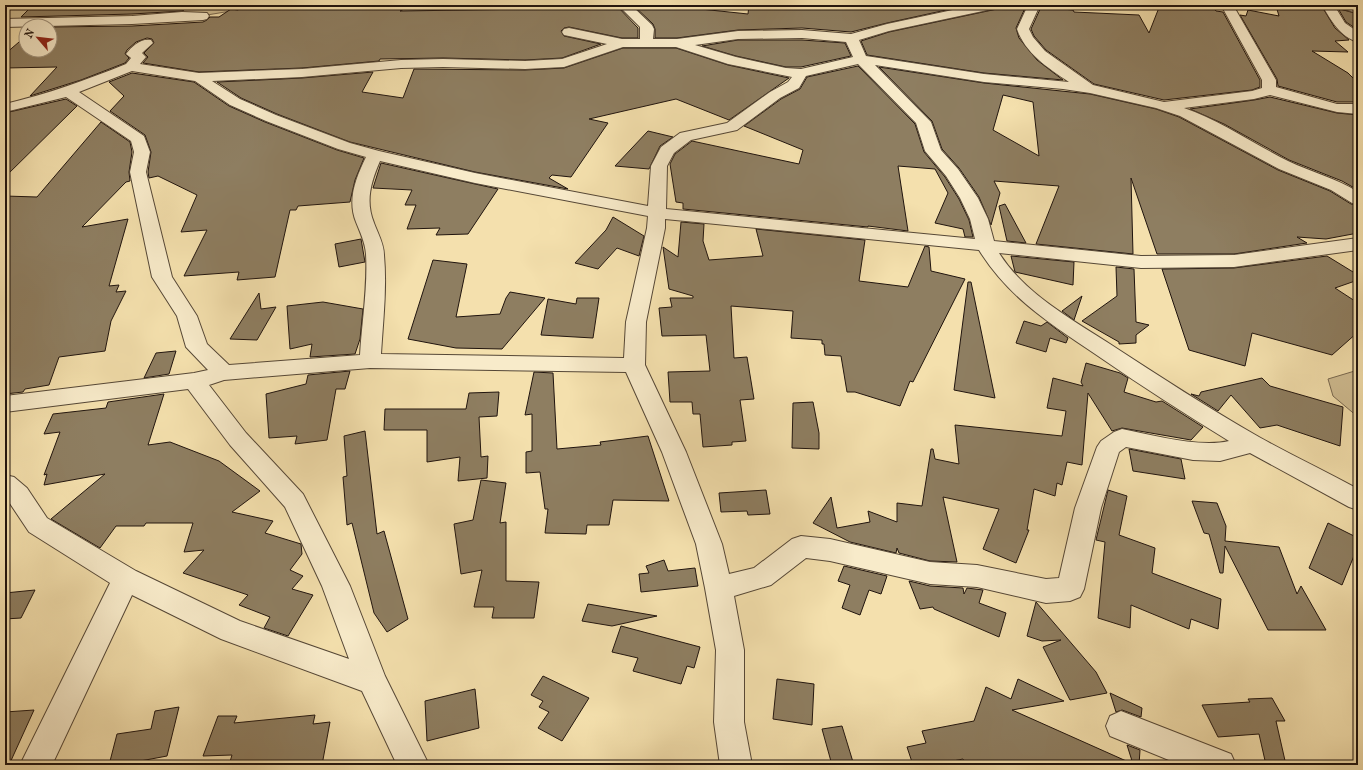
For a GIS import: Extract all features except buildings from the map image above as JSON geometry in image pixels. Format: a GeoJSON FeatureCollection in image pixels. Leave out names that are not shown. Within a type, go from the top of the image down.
{"type":"FeatureCollection","features":[{"type":"Feature","properties":{"kind":"street"},"geometry":{"type":"LineString","coordinates":[[624,5],[646,25],[648,30],[646,43]]}},
{"type":"Feature","properties":{"kind":"street"},"geometry":{"type":"LineString","coordinates":[[569,32],[622,43],[677,43],[738,35],[802,34],[851,38],[887,28],[993,5]]}},
{"type":"Feature","properties":{"kind":"street"},"geometry":{"type":"LineString","coordinates":[[1034,5],[1022,29],[1028,42],[1044,56],[1090,89]]}},
{"type":"Feature","properties":{"kind":"street"},"geometry":{"type":"LineString","coordinates":[[1227,5],[1269,80],[1269,90]]}},
{"type":"Feature","properties":{"kind":"street"},"geometry":{"type":"LineString","coordinates":[[1328,5],[1340,25],[1358,38]]}},
{"type":"Feature","properties":{"kind":"street"},"geometry":{"type":"LineString","coordinates":[[1344,5],[1358,9]]}},
{"type":"Feature","properties":{"kind":"street"},"geometry":{"type":"LineString","coordinates":[[5,23],[132,20],[203,16]]}},
{"type":"Feature","properties":{"kind":"street"},"geometry":{"type":"LineString","coordinates":[[851,38],[860,60],[923,122],[933,151],[969,198],[979,219],[986,246],[999,267],[1016,286],[1044,310],[1177,399],[1252,444],[1358,500]]}},
{"type":"Feature","properties":{"kind":"street"},"geometry":{"type":"LineString","coordinates":[[5,108],[69,92],[131,67],[139,57],[133,54],[146,42]]}},
{"type":"Feature","properties":{"kind":"street"},"geometry":{"type":"LineString","coordinates":[[131,67],[199,77],[302,72],[401,64],[443,63],[525,66],[564,62],[622,43]]}},
{"type":"Feature","properties":{"kind":"street"},"geometry":{"type":"LineString","coordinates":[[677,43],[733,61],[786,72],[801,73],[860,60],[984,78],[1064,85],[1090,89],[1160,105],[1185,113],[1285,166],[1337,186],[1358,199]]}},
{"type":"Feature","properties":{"kind":"street"},"geometry":{"type":"LineString","coordinates":[[736,765],[729,722],[730,650],[719,588],[709,544],[674,452],[634,365],[636,322],[648,272],[657,213],[659,166],[667,150],[686,136],[732,127],[775,95],[794,85],[801,73]]}},
{"type":"Feature","properties":{"kind":"street"},"geometry":{"type":"LineString","coordinates":[[199,77],[235,102],[344,146],[374,155],[475,178],[657,213],[820,228],[1141,262],[1234,261],[1358,244]]}},
{"type":"Feature","properties":{"kind":"street"},"geometry":{"type":"LineString","coordinates":[[1160,105],[1254,95],[1269,90],[1337,108],[1358,109]]}},
{"type":"Feature","properties":{"kind":"street"},"geometry":{"type":"LineString","coordinates":[[69,92],[138,139],[142,152],[138,172],[162,277],[187,316],[197,347],[224,374]]}},
{"type":"Feature","properties":{"kind":"street"},"geometry":{"type":"LineString","coordinates":[[370,361],[376,280],[375,252],[370,233],[362,216],[360,201],[363,182],[374,155]]}},
{"type":"Feature","properties":{"kind":"street"},"geometry":{"type":"LineString","coordinates":[[5,404],[194,381],[224,374],[370,361],[634,365]]}},
{"type":"Feature","properties":{"kind":"street"},"geometry":{"type":"LineString","coordinates":[[194,381],[238,439],[294,501],[336,586],[372,681],[413,765]]}},
{"type":"Feature","properties":{"kind":"street"},"geometry":{"type":"LineString","coordinates":[[719,588],[762,577],[801,547],[830,550],[930,573],[977,576],[1046,591],[1070,589],[1088,508],[1109,448],[1122,438],[1193,451],[1220,452],[1252,444]]}},
{"type":"Feature","properties":{"kind":"street"},"geometry":{"type":"LineString","coordinates":[[5,484],[18,495],[38,525],[126,579],[231,630],[372,681]]}},
{"type":"Feature","properties":{"kind":"street"},"geometry":{"type":"LineString","coordinates":[[36,765],[126,579]]}},
{"type":"Feature","properties":{"kind":"street"},"geometry":{"type":"LineString","coordinates":[[1121,726],[1220,765]]}},
{"type":"Feature","properties":{"kind":"shaded area"},"geometry":{"type":"Polygon","coordinates":[[[5,5],[267,5],[207,15],[58,20],[58,18],[18,18],[18,22],[5,22],[5,5]]]}},
{"type":"Feature","properties":{"kind":"shaded area"},"geometry":{"type":"Polygon","coordinates":[[[1358,370],[1358,417],[1333,396],[1328,379],[1358,370]]]}}]}
